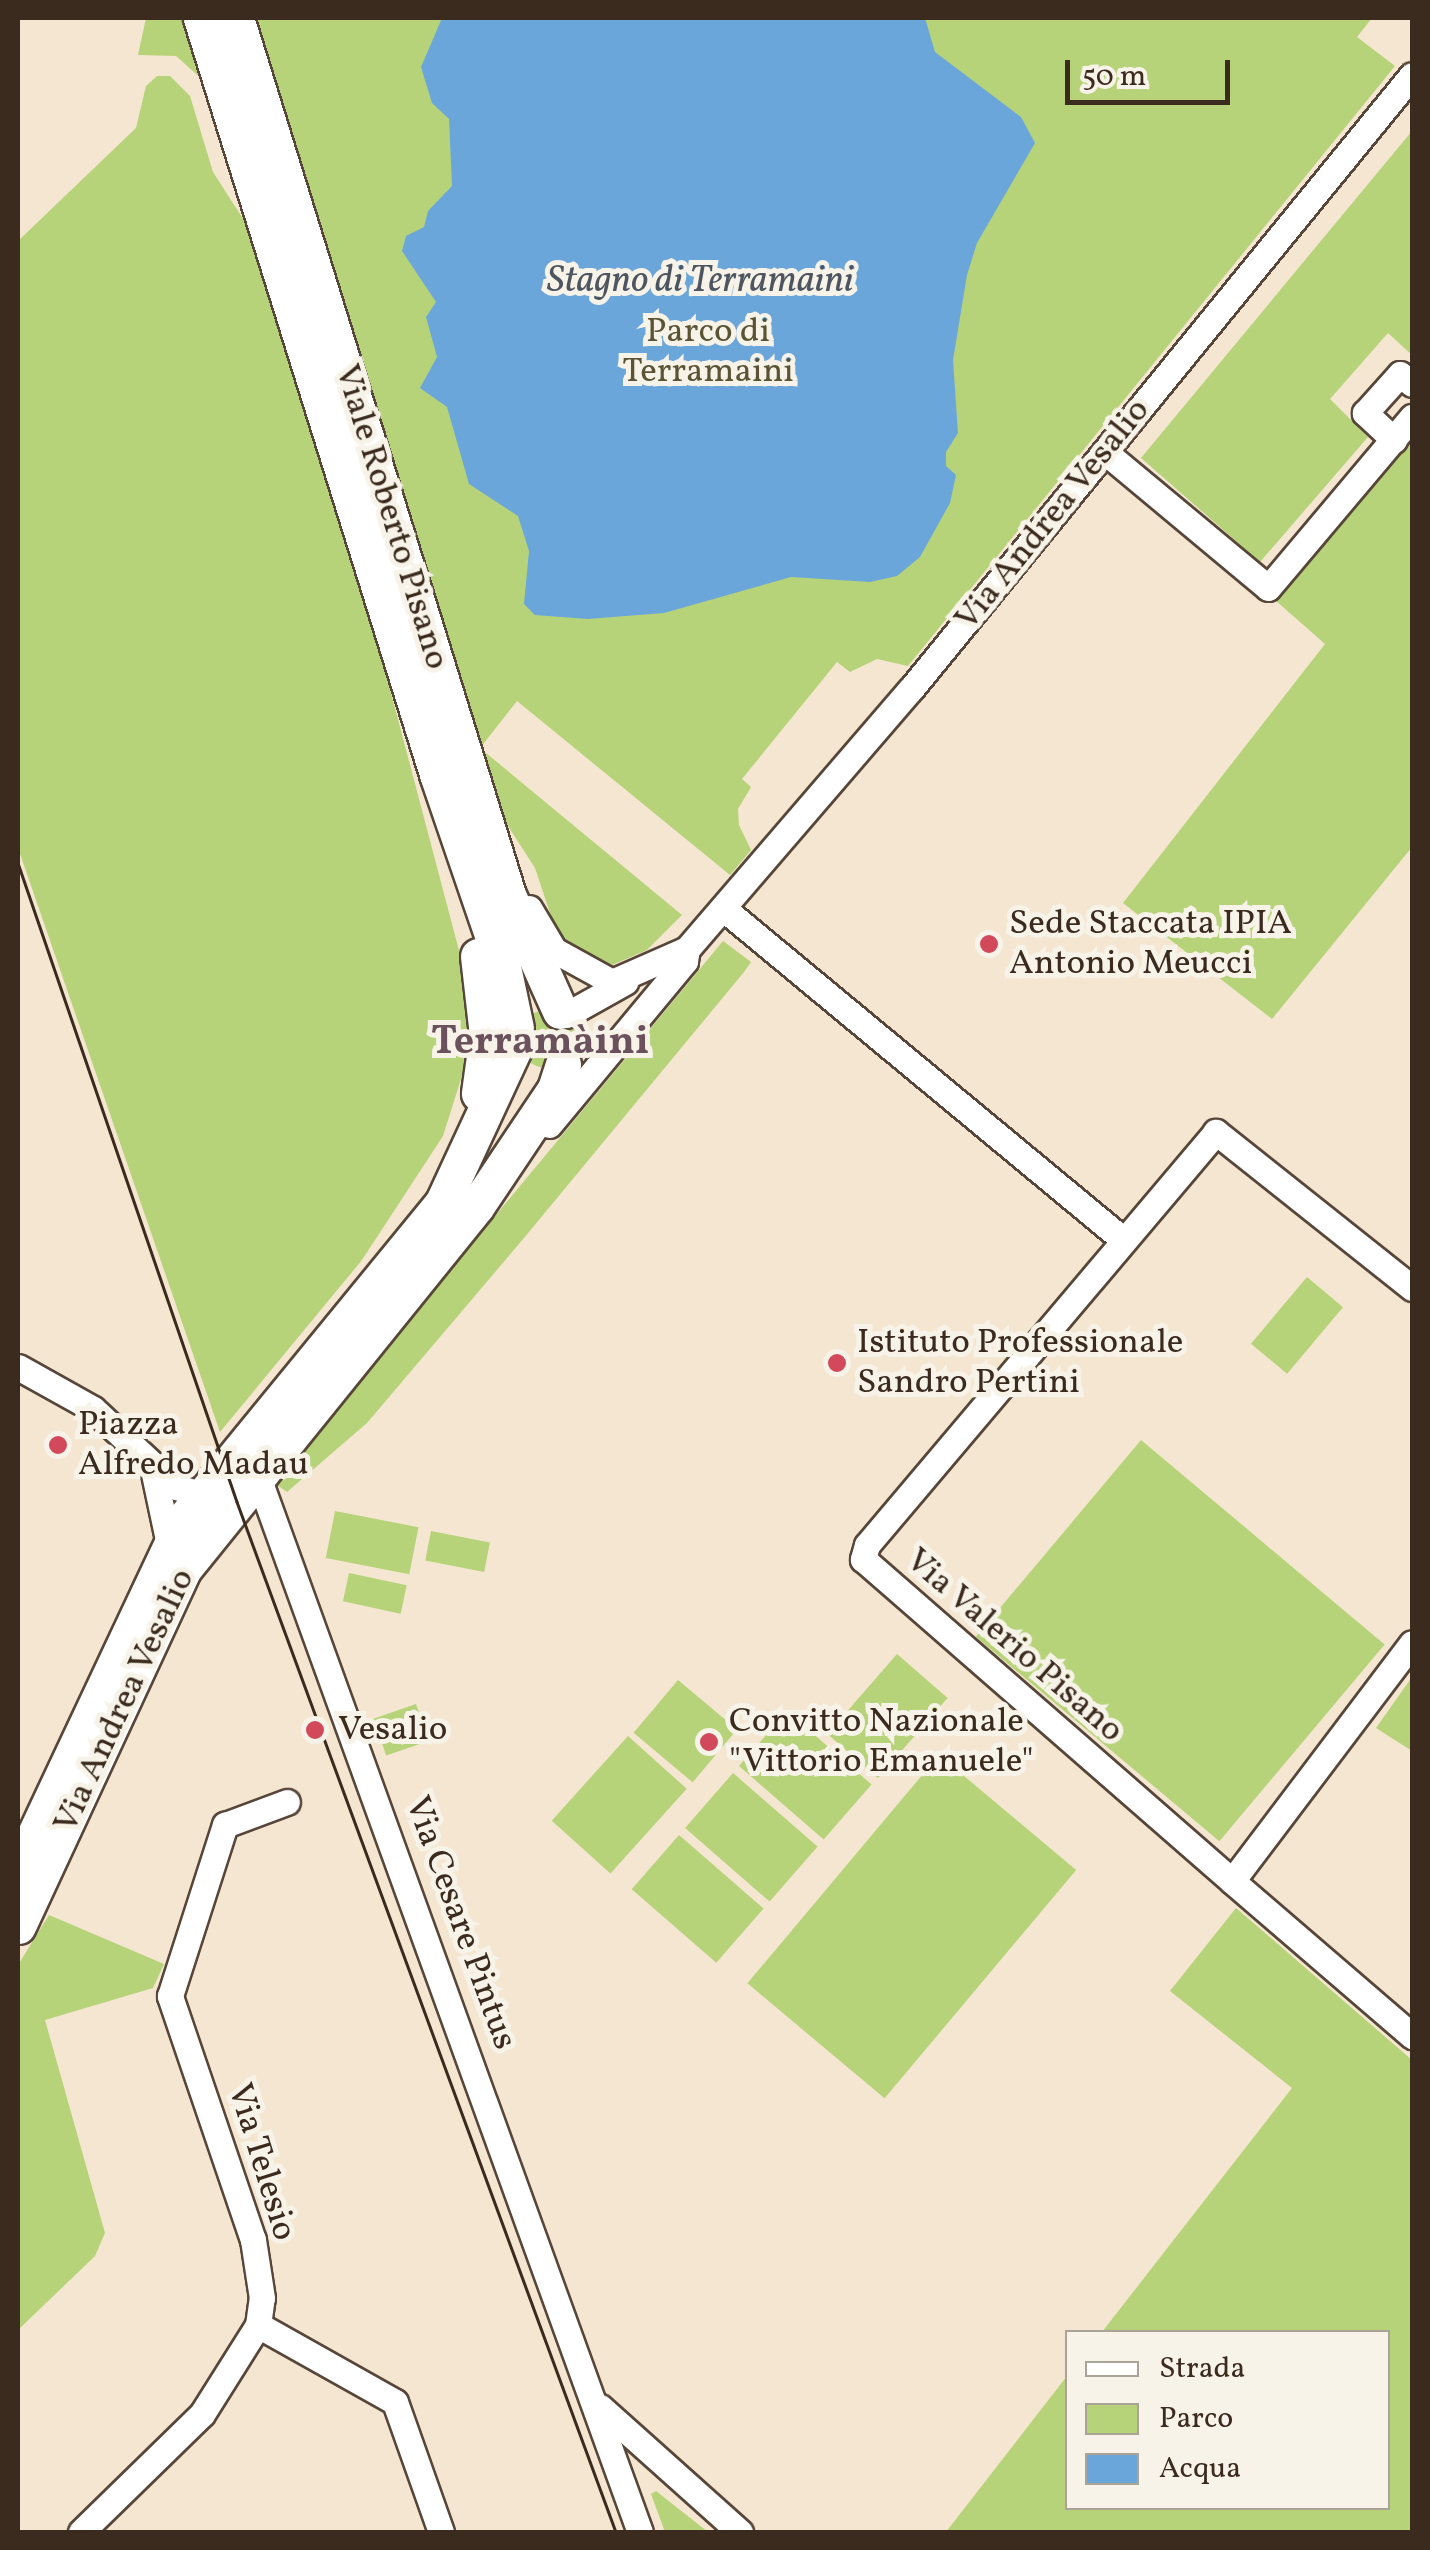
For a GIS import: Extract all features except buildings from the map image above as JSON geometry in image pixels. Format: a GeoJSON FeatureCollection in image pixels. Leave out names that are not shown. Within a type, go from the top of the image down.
{"type":"FeatureCollection","features":[{"type":"Feature","properties":{"kind":"main road","name":"Viale Roberto Pisano"},"geometry":{"type":"LineString","coordinates":[[201,18],[436,774],[450,798],[504,967],[515,1038]]}},
{"type":"Feature","properties":{"kind":"main road","name":"Viale Roberto Pisano"},"geometry":{"type":"LineString","coordinates":[[236,18],[498,862],[563,1014]]}},
{"type":"Feature","properties":{"kind":"main road","name":"Viale Roberto Pisano"},"geometry":{"type":"LineString","coordinates":[[436,774],[437,804],[485,995]]}},
{"type":"Feature","properties":{"kind":"main road","name":"Via Andrea Vesalio"},"geometry":{"type":"LineString","coordinates":[[402,1251],[470,1119],[487,1035],[485,995]]}},
{"type":"Feature","properties":{"kind":"main road"},"geometry":{"type":"LineString","coordinates":[[538,1008],[563,1014],[576,1032],[567,1061],[535,1069],[515,1038],[538,1008]]}},
{"type":"Feature","properties":{"kind":"main road","name":"Via Andrea Vesalio"},"geometry":{"type":"LineString","coordinates":[[18,1870],[169,1544],[464,1168],[515,1038]]}},
{"type":"Feature","properties":{"kind":"main road","name":"Via Andrea Vesalio"},"geometry":{"type":"LineString","coordinates":[[18,1926],[183,1570],[476,1207],[556,1089],[567,1061]]}},
{"type":"Feature","properties":{"kind":"street","name":"Via Andrea Vesalio"},"geometry":{"type":"LineString","coordinates":[[563,1014],[687,950],[1105,452],[1412,75]]}},
{"type":"Feature","properties":{"kind":"street"},"geometry":{"type":"LineString","coordinates":[[1394,440],[1365,413],[1400,374],[1412,384]]}},
{"type":"Feature","properties":{"kind":"street"},"geometry":{"type":"LineString","coordinates":[[1105,452],[1268,588],[1412,418]]}},
{"type":"Feature","properties":{"kind":"street"},"geometry":{"type":"LineString","coordinates":[[498,862],[554,950],[592,976],[629,980]]}},
{"type":"Feature","properties":{"kind":"street"},"geometry":{"type":"LineString","coordinates":[[724,909],[1121,1238]]}},
{"type":"Feature","properties":{"kind":"street","name":"Via Andrea Vesalio"},"geometry":{"type":"LineString","coordinates":[[476,1207],[491,1198],[685,961],[687,950]]}},
{"type":"Feature","properties":{"kind":"street"},"geometry":{"type":"LineString","coordinates":[[567,1061],[615,1044]]}},
{"type":"Feature","properties":{"kind":"street","name":"Via Valerio Pisano"},"geometry":{"type":"LineString","coordinates":[[1232,1881],[864,1559],[867,1545],[1121,1238],[1216,1132],[1412,1288]]}},
{"type":"Feature","properties":{"kind":"street"},"geometry":{"type":"LineString","coordinates":[[18,1368],[94,1409],[153,1469],[188,1494],[203,1496]]}},
{"type":"Feature","properties":{"kind":"street"},"geometry":{"type":"LineString","coordinates":[[153,1469],[169,1544]]}},
{"type":"Feature","properties":{"kind":"street","name":"Via Cesare Pintus"},"geometry":{"type":"LineString","coordinates":[[258,1478],[640,2532]]}},
{"type":"Feature","properties":{"kind":"street"},"geometry":{"type":"LineString","coordinates":[[1412,1643],[1232,1881],[1412,2036]]}},
{"type":"Feature","properties":{"kind":"street","name":"Via Telesio"},"geometry":{"type":"LineString","coordinates":[[258,2325],[262,2298],[253,2240],[170,1996],[225,1825],[287,1802]]}},
{"type":"Feature","properties":{"kind":"street"},"geometry":{"type":"LineString","coordinates":[[82,2532],[202,2414],[258,2325],[395,2402],[441,2532]]}},
{"type":"Feature","properties":{"kind":"street","name":"Via Cesare Pintus"},"geometry":{"type":"LineString","coordinates":[[592,2394],[662,2468],[740,2532]]}},
{"type":"Feature","properties":{"kind":"street"},"geometry":{"type":"LineString","coordinates":[[627,2496],[625,2461],[637,2456],[662,2468]]}},
{"type":"Feature","properties":{"kind":"green space"},"geometry":{"type":"Polygon","coordinates":[[[146,18],[184,18],[203,80],[176,56],[138,55],[146,18]]]}},
{"type":"Feature","properties":{"kind":"green space","name":"Parco di Terramaini"},"geometry":{"type":"Polygon","coordinates":[[[255,18],[1372,18],[1357,37],[1395,66],[908,666],[877,659],[850,672],[837,662],[742,779],[751,787],[738,809],[739,825],[751,850],[730,875],[517,701],[480,748],[682,915],[647,950],[612,965],[573,952],[554,925],[535,868],[490,798],[255,18]]]}},
{"type":"Feature","properties":{"kind":"green space"},"geometry":{"type":"Polygon","coordinates":[[[157,76],[170,76],[190,96],[213,172],[247,225],[381,655],[470,992],[466,1063],[443,1136],[362,1260],[220,1432],[18,848],[18,241],[136,128],[146,86],[157,76]]]}},
{"type":"Feature","properties":{"kind":"green space"},"geometry":{"type":"Polygon","coordinates":[[[1412,131],[1412,355],[1388,333],[1330,399],[1368,437],[1260,562],[1141,458],[1412,131]]]}},
{"type":"Feature","properties":{"kind":"green space"},"geometry":{"type":"Polygon","coordinates":[[[1412,431],[1412,847],[1272,1019],[1123,903],[1325,644],[1275,600],[1412,431]]]}},
{"type":"Feature","properties":{"kind":"green space"},"geometry":{"type":"Polygon","coordinates":[[[723,941],[751,962],[524,1238],[367,1423],[287,1492],[274,1483],[723,941]]]}},
{"type":"Feature","properties":{"kind":"green space"},"geometry":{"type":"Polygon","coordinates":[[[547,1010],[567,1019],[576,1039],[567,1059],[547,1068],[527,1059],[518,1039],[527,1019],[547,1010]]]}},
{"type":"Feature","properties":{"kind":"green space"},"geometry":{"type":"Polygon","coordinates":[[[1307,1277],[1343,1307],[1287,1374],[1251,1344],[1307,1277]]]}},
{"type":"Feature","properties":{"kind":"green space"},"geometry":{"type":"Polygon","coordinates":[[[1141,1440],[1385,1644],[1219,1841],[976,1637],[1141,1440]]]}},
{"type":"Feature","properties":{"kind":"green space"},"geometry":{"type":"Polygon","coordinates":[[[335,1511],[418,1527],[409,1574],[326,1558],[335,1511]]]}},
{"type":"Feature","properties":{"kind":"green space"},"geometry":{"type":"Polygon","coordinates":[[[431,1531],[490,1542],[484,1572],[425,1560],[431,1531]]]}},
{"type":"Feature","properties":{"kind":"green space"},"geometry":{"type":"Polygon","coordinates":[[[349,1573],[407,1585],[401,1614],[343,1601],[349,1573]]]}},
{"type":"Feature","properties":{"kind":"green space"},"geometry":{"type":"Polygon","coordinates":[[[897,1654],[948,1698],[878,1778],[827,1734],[897,1654]]]}},
{"type":"Feature","properties":{"kind":"green space"},"geometry":{"type":"Polygon","coordinates":[[[1412,1677],[1412,1751],[1376,1728],[1412,1677]]]}},
{"type":"Feature","properties":{"kind":"green space"},"geometry":{"type":"Polygon","coordinates":[[[678,1680],[737,1729],[693,1782],[634,1733],[678,1680]]]}},
{"type":"Feature","properties":{"kind":"green space"},"geometry":{"type":"Polygon","coordinates":[[[416,1704],[429,1741],[386,1756],[373,1719],[416,1704]]]}},
{"type":"Feature","properties":{"kind":"green space"},"geometry":{"type":"Polygon","coordinates":[[[787,1711],[872,1784],[824,1840],[739,1766],[787,1711]]]}},
{"type":"Feature","properties":{"kind":"green space"},"geometry":{"type":"Polygon","coordinates":[[[628,1736],[687,1789],[610,1874],[552,1821],[628,1736]]]}},
{"type":"Feature","properties":{"kind":"green space"},"geometry":{"type":"Polygon","coordinates":[[[939,1755],[1076,1870],[885,2098],[747,1983],[939,1755]]]}},
{"type":"Feature","properties":{"kind":"green space"},"geometry":{"type":"Polygon","coordinates":[[[733,1773],[818,1846],[770,1902],[685,1828],[733,1773]]]}},
{"type":"Feature","properties":{"kind":"green space"},"geometry":{"type":"Polygon","coordinates":[[[679,1835],[764,1908],[716,1963],[632,1889],[679,1835]]]}},
{"type":"Feature","properties":{"kind":"green space"},"geometry":{"type":"Polygon","coordinates":[[[1236,1908],[1412,2060],[1412,2532],[946,2532],[1065,2379],[1065,2510],[1390,2510],[1390,2330],[1104,2330],[1292,2088],[1170,1991],[1236,1908]]]}},
{"type":"Feature","properties":{"kind":"green space"},"geometry":{"type":"Polygon","coordinates":[[[49,1915],[164,1964],[153,1988],[45,2020],[105,2233],[95,2256],[18,2330],[18,1965],[49,1915]]]}},
{"type":"Feature","properties":{"kind":"green space"},"geometry":{"type":"Polygon","coordinates":[[[656,2491],[708,2532],[665,2532],[651,2494],[656,2491]]]}},
{"type":"Feature","properties":{"kind":"water","name":"Stagno di Terramaini"},"geometry":{"type":"Polygon","coordinates":[[[442,18],[925,18],[935,52],[1021,117],[1035,143],[977,243],[967,275],[953,360],[958,433],[946,452],[946,466],[956,475],[950,503],[920,557],[897,576],[870,582],[791,577],[664,613],[588,619],[535,615],[524,604],[529,551],[518,516],[469,484],[447,407],[420,388],[437,357],[426,317],[436,302],[402,251],[406,236],[424,227],[428,211],[452,186],[449,119],[432,103],[421,67],[442,18]]]}},
{"type":"Feature","properties":{"kind":"tram line"},"geometry":{"type":"LineString","coordinates":[[18,863],[237,1502],[616,2532]]}},
{"type":"Feature","properties":{"kind":"place","name":"Sede Staccata IPIA Antonio Meucci"},"geometry":{"type":"Point","coordinates":[989,944]}},
{"type":"Feature","properties":{"kind":"place","name":"Istituto Professionale Sandro Pertini"},"geometry":{"type":"Point","coordinates":[837,1363]}},
{"type":"Feature","properties":{"kind":"place","name":"Piazza Alfredo Madau"},"geometry":{"type":"Point","coordinates":[58,1445]}},
{"type":"Feature","properties":{"kind":"place","name":"Vesalio"},"geometry":{"type":"Point","coordinates":[315,1730]}},
{"type":"Feature","properties":{"kind":"place","name":"Convitto Nazionale \"Vittorio Emanuele\""},"geometry":{"type":"Point","coordinates":[709,1742]}},
{"type":"Feature","properties":{"kind":"district","name":"Terramàini"},"geometry":{"type":"Point","coordinates":[540,1043]}}]}
